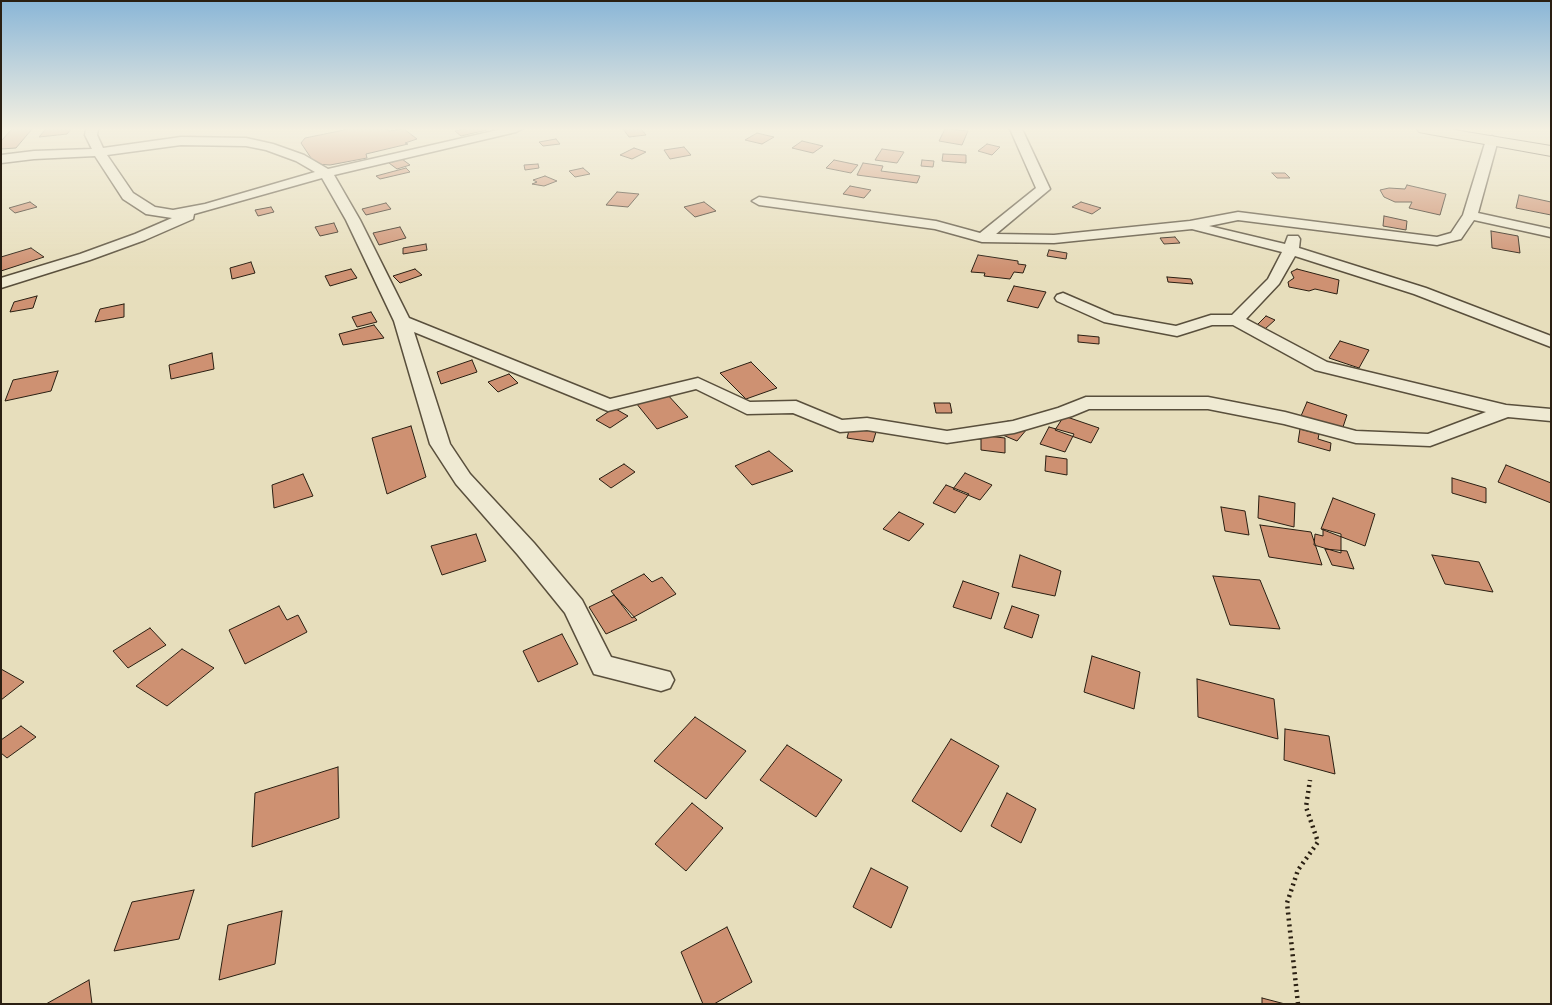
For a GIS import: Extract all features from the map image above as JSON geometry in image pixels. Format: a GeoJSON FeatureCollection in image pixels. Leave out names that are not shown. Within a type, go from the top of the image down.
{"type":"FeatureCollection","features":[{"type":"Feature","properties":{"kind":"street"},"geometry":{"type":"LineString","coordinates":[[114,176],[128,196],[151,212],[173,214],[207,208]]}},
{"type":"Feature","properties":{"kind":"street"},"geometry":{"type":"LineString","coordinates":[[1,283],[94,254],[207,208],[316,176]]}},
{"type":"Feature","properties":{"kind":"street"},"geometry":{"type":"LineString","coordinates":[[328,176],[353,220],[402,321],[440,444],[463,479],[526,549],[574,607],[603,666],[661,680]]}},
{"type":"Feature","properties":{"kind":"street"},"geometry":{"type":"LineString","coordinates":[[982,238],[1043,189],[1037,176]]}},
{"type":"Feature","properties":{"kind":"street"},"geometry":{"type":"LineString","coordinates":[[759,201],[936,225],[982,238],[1054,239],[1190,225],[1238,216],[1437,241],[1456,236],[1470,215],[1481,176]]}},
{"type":"Feature","properties":{"kind":"street"},"geometry":{"type":"LineString","coordinates":[[1470,215],[1551,233]]}},
{"type":"Feature","properties":{"kind":"street"},"geometry":{"type":"LineString","coordinates":[[1236,320],[1274,281],[1291,250],[1296,224]]}},
{"type":"Feature","properties":{"kind":"street"},"geometry":{"type":"LineString","coordinates":[[1190,225],[1291,250],[1420,292],[1551,342]]}},
{"type":"Feature","properties":{"kind":"street"},"geometry":{"type":"LineString","coordinates":[[1063,298],[1110,319],[1177,331],[1211,320],[1236,320],[1321,366],[1506,411],[1551,415]]}},
{"type":"Feature","properties":{"kind":"street"},"geometry":{"type":"LineString","coordinates":[[402,321],[608,405],[698,383],[747,408],[796,407],[840,426],[867,424],[947,437],[1014,427],[1065,412],[1086,403],[1208,402],[1285,418],[1356,437],[1430,440],[1506,411]]}},
{"type":"Feature","properties":{"kind":"path"},"geometry":{"type":"LineString","coordinates":[[1298,1004],[1287,903],[1298,870],[1318,842],[1306,807],[1310,780]]}},
{"type":"Feature","properties":{"kind":"building"},"geometry":{"type":"Polygon","coordinates":[[[376,176],[393,176],[380,179],[376,176]]]}},
{"type":"Feature","properties":{"kind":"building"},"geometry":{"type":"Polygon","coordinates":[[[545,176],[557,181],[544,186],[532,184],[537,182],[533,180],[545,176]]]}},
{"type":"Feature","properties":{"kind":"building"},"geometry":{"type":"Polygon","coordinates":[[[864,176],[920,176],[917,183],[864,176]]]}},
{"type":"Feature","properties":{"kind":"building"},"geometry":{"type":"Polygon","coordinates":[[[1275,176],[1288,176],[1290,178],[1277,178],[1275,176]]]}},
{"type":"Feature","properties":{"kind":"building"},"geometry":{"type":"Polygon","coordinates":[[[1407,185],[1446,194],[1440,215],[1409,208],[1412,202],[1395,202],[1384,197],[1380,190],[1389,188],[1405,189],[1407,185]]]}},
{"type":"Feature","properties":{"kind":"building"},"geometry":{"type":"Polygon","coordinates":[[[850,186],[871,190],[864,198],[843,194],[850,186]]]}},
{"type":"Feature","properties":{"kind":"building"},"geometry":{"type":"Polygon","coordinates":[[[617,192],[639,194],[628,207],[606,205],[617,192]]]}},
{"type":"Feature","properties":{"kind":"building"},"geometry":{"type":"Polygon","coordinates":[[[1519,195],[1551,202],[1551,215],[1516,208],[1519,195]]]}},
{"type":"Feature","properties":{"kind":"building"},"geometry":{"type":"Polygon","coordinates":[[[30,202],[37,207],[15,213],[9,208],[30,202]]]}},
{"type":"Feature","properties":{"kind":"building"},"geometry":{"type":"Polygon","coordinates":[[[704,202],[716,211],[695,217],[684,207],[704,202]]]}},
{"type":"Feature","properties":{"kind":"building"},"geometry":{"type":"Polygon","coordinates":[[[1081,202],[1101,208],[1092,214],[1072,207],[1081,202]]]}},
{"type":"Feature","properties":{"kind":"building"},"geometry":{"type":"Polygon","coordinates":[[[386,203],[391,209],[366,215],[362,209],[386,203]]]}},
{"type":"Feature","properties":{"kind":"building"},"geometry":{"type":"Polygon","coordinates":[[[271,207],[274,212],[258,216],[255,210],[271,207]]]}},
{"type":"Feature","properties":{"kind":"building"},"geometry":{"type":"Polygon","coordinates":[[[1384,216],[1407,221],[1406,230],[1383,226],[1384,216]]]}},
{"type":"Feature","properties":{"kind":"building"},"geometry":{"type":"Polygon","coordinates":[[[334,223],[338,232],[320,236],[315,227],[334,223]]]}},
{"type":"Feature","properties":{"kind":"building"},"geometry":{"type":"Polygon","coordinates":[[[400,227],[406,238],[379,245],[373,233],[400,227]]]}},
{"type":"Feature","properties":{"kind":"building"},"geometry":{"type":"Polygon","coordinates":[[[1491,231],[1518,236],[1520,253],[1492,248],[1491,231]]]}},
{"type":"Feature","properties":{"kind":"building"},"geometry":{"type":"Polygon","coordinates":[[[1175,237],[1180,243],[1164,244],[1160,238],[1175,237]]]}},
{"type":"Feature","properties":{"kind":"building"},"geometry":{"type":"Polygon","coordinates":[[[426,244],[427,250],[403,254],[403,248],[426,244]]]}},
{"type":"Feature","properties":{"kind":"building"},"geometry":{"type":"Polygon","coordinates":[[[31,248],[44,257],[1,271],[1,257],[31,248]]]}},
{"type":"Feature","properties":{"kind":"building"},"geometry":{"type":"Polygon","coordinates":[[[1049,250],[1067,253],[1066,259],[1047,256],[1049,250]]]}},
{"type":"Feature","properties":{"kind":"building"},"geometry":{"type":"Polygon","coordinates":[[[978,255],[1018,261],[1018,264],[1026,265],[1023,273],[1014,272],[1010,279],[984,276],[985,273],[971,272],[978,255]]]}},
{"type":"Feature","properties":{"kind":"building"},"geometry":{"type":"Polygon","coordinates":[[[251,262],[255,273],[232,279],[230,268],[251,262]]]}},
{"type":"Feature","properties":{"kind":"building"},"geometry":{"type":"Polygon","coordinates":[[[351,269],[357,278],[330,286],[325,276],[351,269]]]}},
{"type":"Feature","properties":{"kind":"building"},"geometry":{"type":"Polygon","coordinates":[[[415,269],[422,275],[400,283],[393,276],[415,269]]]}},
{"type":"Feature","properties":{"kind":"building"},"geometry":{"type":"Polygon","coordinates":[[[1297,269],[1339,280],[1337,294],[1315,289],[1309,291],[1289,287],[1288,282],[1294,278],[1291,272],[1297,269]]]}},
{"type":"Feature","properties":{"kind":"building"},"geometry":{"type":"Polygon","coordinates":[[[1167,277],[1191,279],[1193,284],[1168,282],[1167,277]]]}},
{"type":"Feature","properties":{"kind":"building"},"geometry":{"type":"Polygon","coordinates":[[[1014,286],[1046,292],[1038,308],[1007,301],[1014,286]]]}},
{"type":"Feature","properties":{"kind":"building"},"geometry":{"type":"Polygon","coordinates":[[[37,296],[33,308],[10,312],[14,302],[37,296]]]}},
{"type":"Feature","properties":{"kind":"building"},"geometry":{"type":"Polygon","coordinates":[[[124,304],[124,317],[95,322],[100,309],[124,304]]]}},
{"type":"Feature","properties":{"kind":"building"},"geometry":{"type":"Polygon","coordinates":[[[371,312],[377,322],[357,327],[352,317],[371,312]]]}},
{"type":"Feature","properties":{"kind":"building"},"geometry":{"type":"Polygon","coordinates":[[[1266,316],[1275,320],[1265,329],[1256,326],[1266,316]]]}},
{"type":"Feature","properties":{"kind":"building"},"geometry":{"type":"Polygon","coordinates":[[[374,325],[384,338],[343,345],[339,334],[374,325]]]}},
{"type":"Feature","properties":{"kind":"building"},"geometry":{"type":"Polygon","coordinates":[[[1078,335],[1099,337],[1099,344],[1078,342],[1078,335]]]}},
{"type":"Feature","properties":{"kind":"building"},"geometry":{"type":"Polygon","coordinates":[[[1340,341],[1369,350],[1359,368],[1329,358],[1340,341]]]}},
{"type":"Feature","properties":{"kind":"building"},"geometry":{"type":"Polygon","coordinates":[[[212,353],[214,369],[171,379],[169,365],[212,353]]]}},
{"type":"Feature","properties":{"kind":"building"},"geometry":{"type":"Polygon","coordinates":[[[472,360],[477,372],[441,384],[437,372],[472,360]]]}},
{"type":"Feature","properties":{"kind":"building"},"geometry":{"type":"Polygon","coordinates":[[[751,362],[777,388],[746,399],[720,373],[751,362]]]}},
{"type":"Feature","properties":{"kind":"building"},"geometry":{"type":"Polygon","coordinates":[[[58,371],[51,391],[5,401],[13,380],[58,371]]]}},
{"type":"Feature","properties":{"kind":"building"},"geometry":{"type":"Polygon","coordinates":[[[509,374],[518,383],[498,392],[488,382],[509,374]]]}},
{"type":"Feature","properties":{"kind":"building"},"geometry":{"type":"Polygon","coordinates":[[[666,393],[688,417],[657,429],[636,403],[666,393]]]}},
{"type":"Feature","properties":{"kind":"building"},"geometry":{"type":"Polygon","coordinates":[[[1307,402],[1347,415],[1342,430],[1301,416],[1307,402]]]}},
{"type":"Feature","properties":{"kind":"building"},"geometry":{"type":"Polygon","coordinates":[[[934,403],[950,403],[952,413],[936,413],[934,403]]]}},
{"type":"Feature","properties":{"kind":"building"},"geometry":{"type":"Polygon","coordinates":[[[614,408],[628,416],[610,428],[596,420],[614,408]]]}},
{"type":"Feature","properties":{"kind":"building"},"geometry":{"type":"Polygon","coordinates":[[[1064,416],[1099,428],[1091,443],[1055,430],[1064,416]]]}},
{"type":"Feature","properties":{"kind":"building"},"geometry":{"type":"Polygon","coordinates":[[[1008,421],[1027,429],[1017,441],[998,433],[1008,421]]]}},
{"type":"Feature","properties":{"kind":"building"},"geometry":{"type":"Polygon","coordinates":[[[411,426],[426,477],[387,494],[372,438],[411,426]]]}},
{"type":"Feature","properties":{"kind":"building"},"geometry":{"type":"Polygon","coordinates":[[[850,427],[876,432],[873,442],[847,438],[850,427]]]}},
{"type":"Feature","properties":{"kind":"building"},"geometry":{"type":"Polygon","coordinates":[[[1049,427],[1074,434],[1065,452],[1040,444],[1049,427]]]}},
{"type":"Feature","properties":{"kind":"building"},"geometry":{"type":"Polygon","coordinates":[[[1300,429],[1319,434],[1318,439],[1331,443],[1330,451],[1298,442],[1300,429]]]}},
{"type":"Feature","properties":{"kind":"building"},"geometry":{"type":"Polygon","coordinates":[[[978,435],[1005,438],[1005,453],[981,450],[981,439],[977,439],[978,435]]]}},
{"type":"Feature","properties":{"kind":"building"},"geometry":{"type":"Polygon","coordinates":[[[769,451],[793,471],[752,485],[735,466],[769,451]]]}},
{"type":"Feature","properties":{"kind":"building"},"geometry":{"type":"Polygon","coordinates":[[[1046,456],[1067,459],[1067,475],[1045,471],[1046,456]]]}},
{"type":"Feature","properties":{"kind":"building"},"geometry":{"type":"Polygon","coordinates":[[[624,464],[635,472],[611,488],[599,479],[624,464]]]}},
{"type":"Feature","properties":{"kind":"building"},"geometry":{"type":"Polygon","coordinates":[[[1506,465],[1551,483],[1551,503],[1498,482],[1506,465]]]}},
{"type":"Feature","properties":{"kind":"building"},"geometry":{"type":"Polygon","coordinates":[[[965,473],[992,485],[980,500],[953,489],[965,473]]]}},
{"type":"Feature","properties":{"kind":"building"},"geometry":{"type":"Polygon","coordinates":[[[303,474],[313,496],[274,508],[272,485],[303,474]]]}},
{"type":"Feature","properties":{"kind":"building"},"geometry":{"type":"Polygon","coordinates":[[[1452,478],[1486,488],[1486,503],[1452,493],[1452,478]]]}},
{"type":"Feature","properties":{"kind":"building"},"geometry":{"type":"Polygon","coordinates":[[[946,485],[969,494],[955,513],[933,503],[946,485]]]}},
{"type":"Feature","properties":{"kind":"building"},"geometry":{"type":"Polygon","coordinates":[[[1259,496],[1295,503],[1294,527],[1258,518],[1259,496]]]}},
{"type":"Feature","properties":{"kind":"building"},"geometry":{"type":"Polygon","coordinates":[[[1333,498],[1375,514],[1365,546],[1321,529],[1333,498]]]}},
{"type":"Feature","properties":{"kind":"building"},"geometry":{"type":"Polygon","coordinates":[[[1221,507],[1245,511],[1249,535],[1225,531],[1221,507]]]}},
{"type":"Feature","properties":{"kind":"building"},"geometry":{"type":"Polygon","coordinates":[[[899,512],[924,524],[909,541],[883,529],[899,512]]]}},
{"type":"Feature","properties":{"kind":"building"},"geometry":{"type":"Polygon","coordinates":[[[1260,525],[1311,532],[1322,565],[1269,557],[1260,525]]]}},
{"type":"Feature","properties":{"kind":"building"},"geometry":{"type":"Polygon","coordinates":[[[1323,529],[1341,534],[1341,553],[1314,545],[1315,534],[1323,536],[1323,529]]]}},
{"type":"Feature","properties":{"kind":"building"},"geometry":{"type":"Polygon","coordinates":[[[476,534],[486,561],[442,575],[431,546],[476,534]]]}},
{"type":"Feature","properties":{"kind":"building"},"geometry":{"type":"Polygon","coordinates":[[[1325,549],[1347,551],[1354,569],[1332,565],[1325,549]]]}},
{"type":"Feature","properties":{"kind":"building"},"geometry":{"type":"Polygon","coordinates":[[[1020,555],[1061,571],[1055,596],[1012,587],[1020,555]]]}},
{"type":"Feature","properties":{"kind":"building"},"geometry":{"type":"Polygon","coordinates":[[[1432,555],[1479,562],[1493,592],[1445,584],[1432,555]]]}},
{"type":"Feature","properties":{"kind":"building"},"geometry":{"type":"Polygon","coordinates":[[[644,574],[652,582],[662,577],[676,594],[632,618],[611,591],[644,574]]]}},
{"type":"Feature","properties":{"kind":"building"},"geometry":{"type":"Polygon","coordinates":[[[1213,576],[1260,580],[1280,629],[1230,625],[1213,576]]]}},
{"type":"Feature","properties":{"kind":"building"},"geometry":{"type":"Polygon","coordinates":[[[963,581],[999,593],[991,619],[953,607],[963,581]]]}},
{"type":"Feature","properties":{"kind":"building"},"geometry":{"type":"Polygon","coordinates":[[[614,595],[637,620],[606,634],[589,607],[614,595]]]}},
{"type":"Feature","properties":{"kind":"building"},"geometry":{"type":"Polygon","coordinates":[[[279,606],[287,620],[298,615],[307,632],[245,664],[229,630],[279,606]]]}},
{"type":"Feature","properties":{"kind":"building"},"geometry":{"type":"Polygon","coordinates":[[[1012,606],[1039,615],[1032,638],[1004,628],[1012,606]]]}},
{"type":"Feature","properties":{"kind":"building"},"geometry":{"type":"Polygon","coordinates":[[[150,628],[166,645],[128,668],[113,651],[150,628]]]}},
{"type":"Feature","properties":{"kind":"building"},"geometry":{"type":"Polygon","coordinates":[[[562,634],[578,664],[538,682],[523,651],[562,634]]]}},
{"type":"Feature","properties":{"kind":"building"},"geometry":{"type":"Polygon","coordinates":[[[182,649],[214,668],[167,706],[136,686],[182,649]]]}},
{"type":"Feature","properties":{"kind":"building"},"geometry":{"type":"Polygon","coordinates":[[[1092,656],[1140,672],[1134,709],[1084,692],[1092,656]]]}},
{"type":"Feature","properties":{"kind":"building"},"geometry":{"type":"Polygon","coordinates":[[[1,669],[24,682],[1,700],[1,669]]]}},
{"type":"Feature","properties":{"kind":"building"},"geometry":{"type":"Polygon","coordinates":[[[1197,679],[1274,699],[1278,739],[1198,717],[1197,679]]]}},
{"type":"Feature","properties":{"kind":"building"},"geometry":{"type":"Polygon","coordinates":[[[695,717],[746,751],[706,799],[654,761],[695,717]]]}},
{"type":"Feature","properties":{"kind":"building"},"geometry":{"type":"Polygon","coordinates":[[[21,726],[36,737],[7,758],[1,753],[1,740],[21,726]]]}},
{"type":"Feature","properties":{"kind":"building"},"geometry":{"type":"Polygon","coordinates":[[[1285,729],[1329,736],[1335,774],[1284,760],[1285,729]]]}},
{"type":"Feature","properties":{"kind":"building"},"geometry":{"type":"Polygon","coordinates":[[[951,739],[999,766],[961,832],[912,801],[951,739]]]}},
{"type":"Feature","properties":{"kind":"building"},"geometry":{"type":"Polygon","coordinates":[[[787,745],[842,780],[816,817],[760,780],[787,745]]]}},
{"type":"Feature","properties":{"kind":"building"},"geometry":{"type":"Polygon","coordinates":[[[338,767],[339,818],[252,847],[255,793],[338,767]]]}},
{"type":"Feature","properties":{"kind":"building"},"geometry":{"type":"Polygon","coordinates":[[[1007,793],[1036,809],[1021,843],[991,826],[1007,793]]]}},
{"type":"Feature","properties":{"kind":"building"},"geometry":{"type":"Polygon","coordinates":[[[692,803],[723,828],[686,871],[655,844],[692,803]]]}},
{"type":"Feature","properties":{"kind":"building"},"geometry":{"type":"Polygon","coordinates":[[[871,868],[908,887],[891,928],[853,907],[871,868]]]}},
{"type":"Feature","properties":{"kind":"building"},"geometry":{"type":"Polygon","coordinates":[[[194,890],[179,939],[114,951],[132,902],[194,890]]]}},
{"type":"Feature","properties":{"kind":"building"},"geometry":{"type":"Polygon","coordinates":[[[282,911],[275,964],[219,980],[228,925],[282,911]]]}},
{"type":"Feature","properties":{"kind":"building"},"geometry":{"type":"Polygon","coordinates":[[[727,927],[752,982],[714,1004],[703,1004],[681,952],[727,927]]]}},
{"type":"Feature","properties":{"kind":"building"},"geometry":{"type":"Polygon","coordinates":[[[89,980],[92,1004],[46,1004],[89,980]]]}},
{"type":"Feature","properties":{"kind":"building"},"geometry":{"type":"Polygon","coordinates":[[[1262,998],[1285,1004],[1262,1004],[1262,998]]]}}]}
